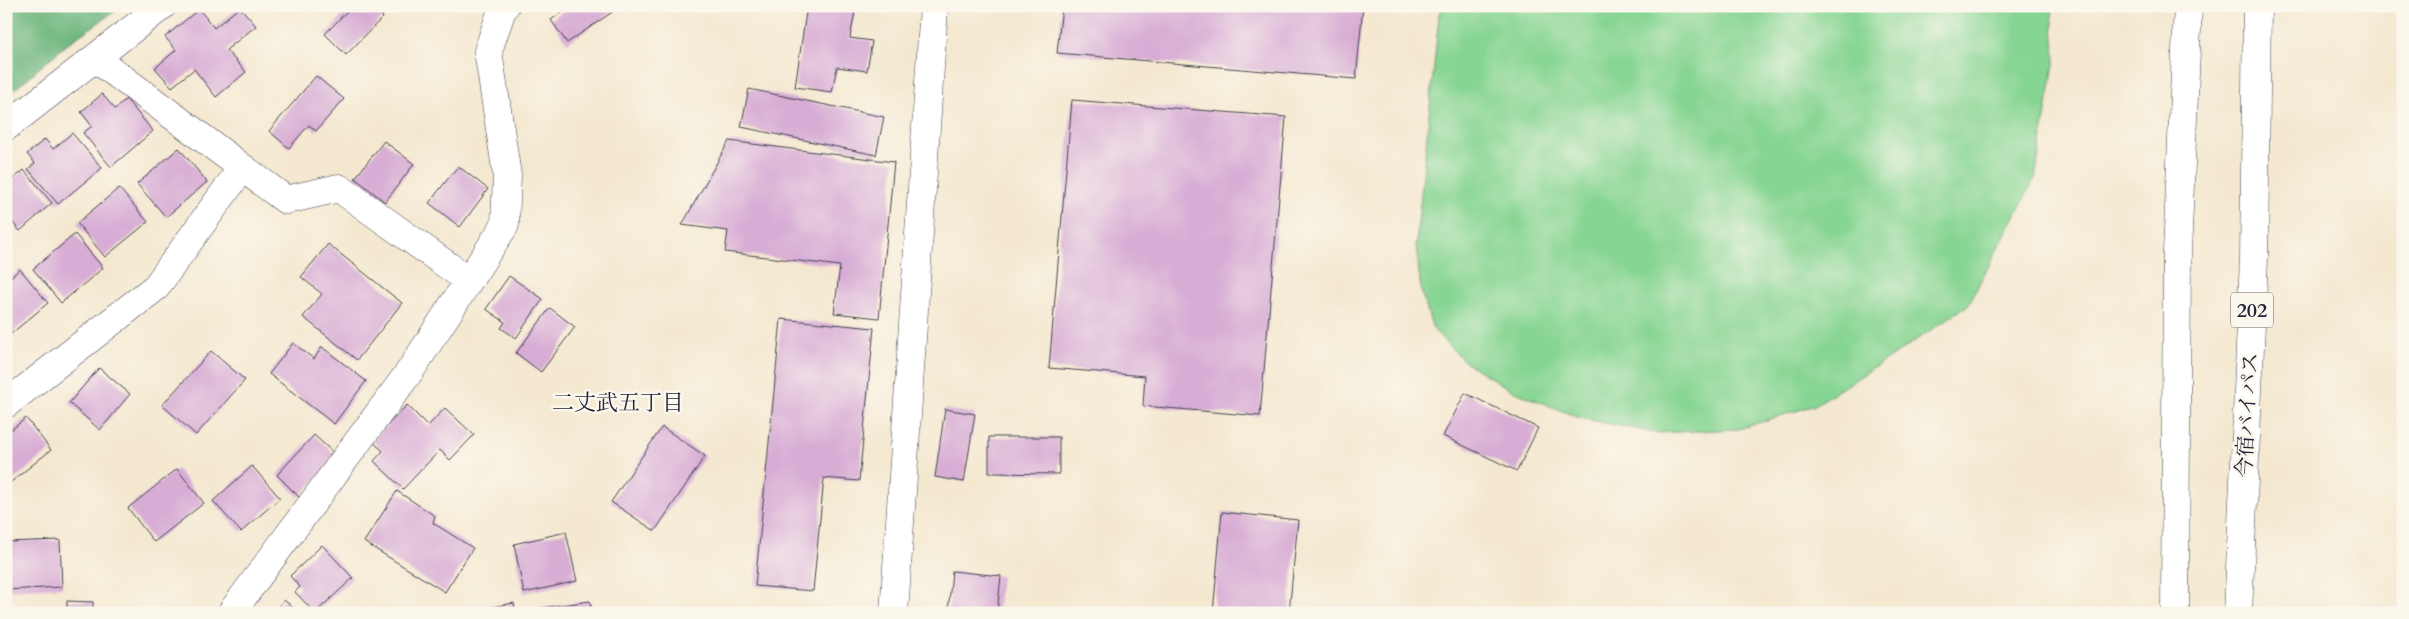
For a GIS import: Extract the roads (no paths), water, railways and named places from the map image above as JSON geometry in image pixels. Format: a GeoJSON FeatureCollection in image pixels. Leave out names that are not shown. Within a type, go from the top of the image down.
{"type":"FeatureCollection","features":[{"type":"Feature","properties":{"kind":"main road"},"geometry":{"type":"LineString","coordinates":[[6,127],[162,6]]}},
{"type":"Feature","properties":{"kind":"main road"},"geometry":{"type":"LineString","coordinates":[[231,613],[410,371],[505,225],[508,175],[488,51],[505,6]]}},
{"type":"Feature","properties":{"kind":"main road"},"geometry":{"type":"LineString","coordinates":[[894,613],[933,6]]}},
{"type":"Feature","properties":{"kind":"main road"},"geometry":{"type":"LineString","coordinates":[[2175,613],[2177,252],[2188,6]]}},
{"type":"Feature","properties":{"kind":"main road","name":"今宿バイパス"},"geometry":{"type":"LineString","coordinates":[[2238,613],[2254,258],[2257,6]]}},
{"type":"Feature","properties":{"kind":"main road"},"geometry":{"type":"LineString","coordinates":[[95,58],[286,200],[338,188],[468,280]]}},
{"type":"Feature","properties":{"kind":"main road"},"geometry":{"type":"LineString","coordinates":[[6,404],[156,287],[242,168]]}},
{"type":"Feature","properties":{"kind":"district","name":"二丈武五丁目"},"geometry":{"type":"Point","coordinates":[618,402]}}]}
